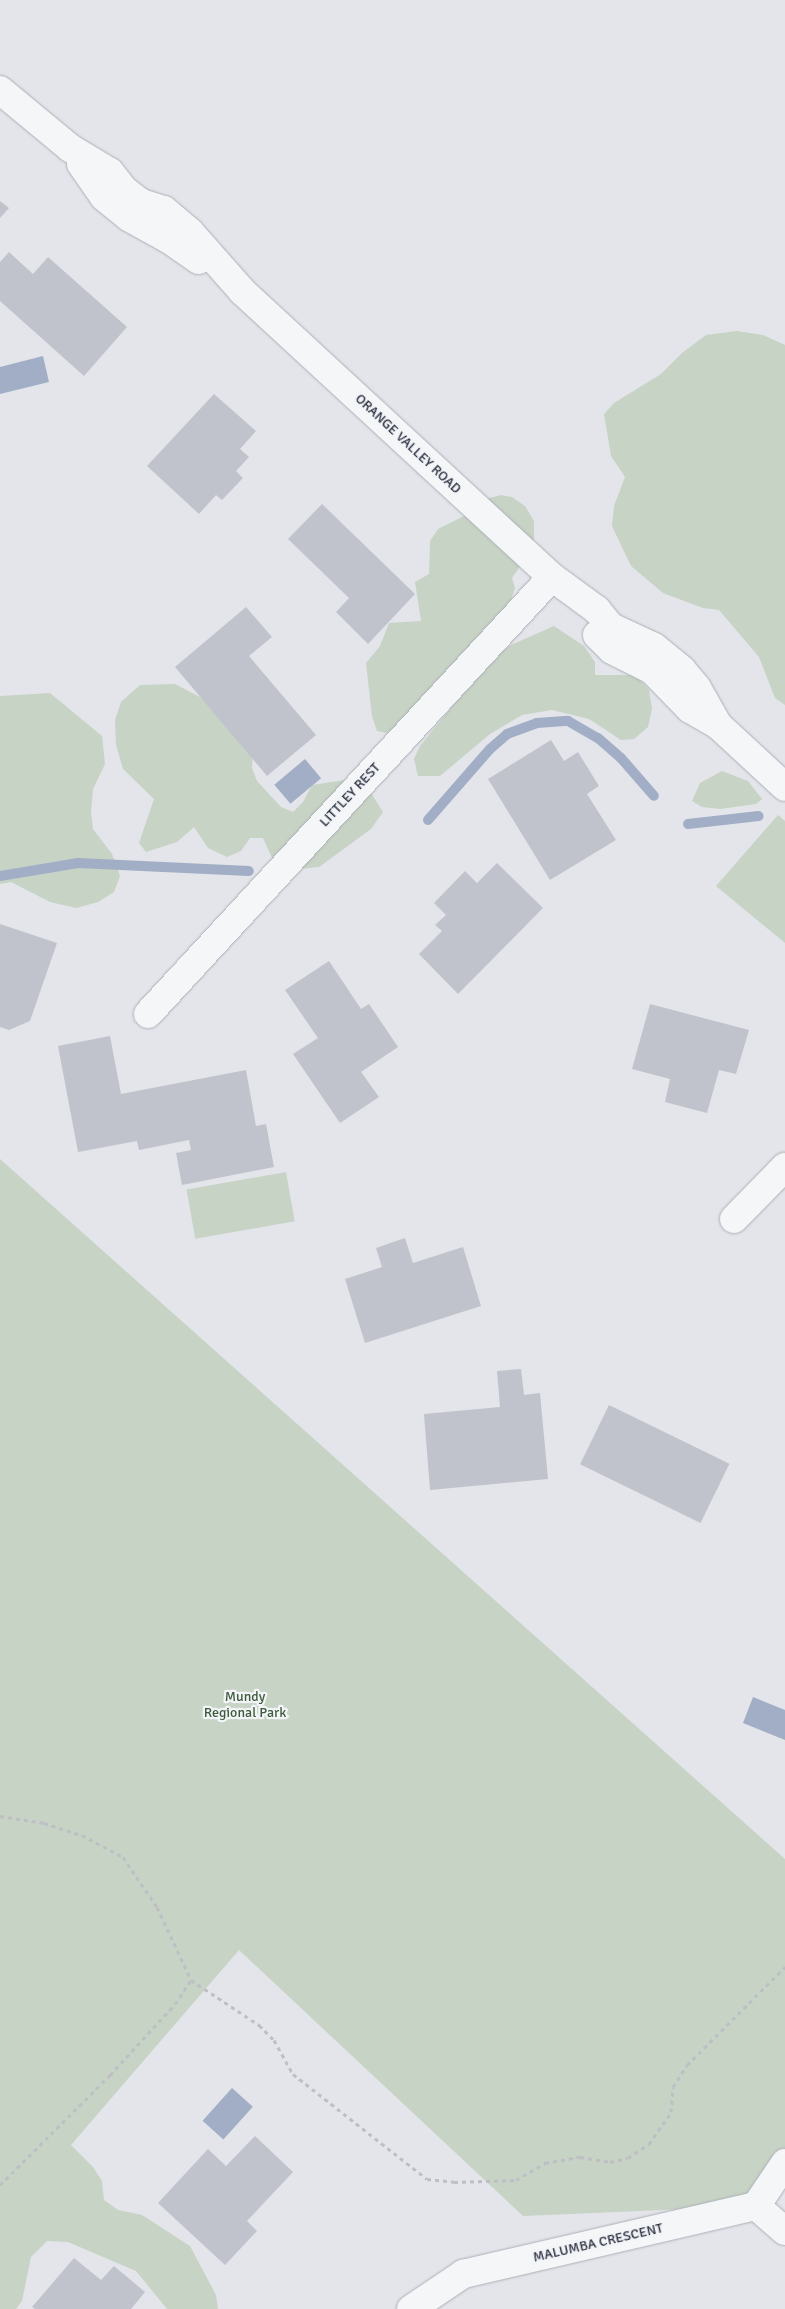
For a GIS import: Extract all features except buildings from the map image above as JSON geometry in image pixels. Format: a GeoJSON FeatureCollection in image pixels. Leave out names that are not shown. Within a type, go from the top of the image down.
{"type":"FeatureCollection","features":[{"type":"Feature","properties":{"kind":"street","name":"ORANGE VALLEY ROAD"},"geometry":{"type":"LineString","coordinates":[[0,90],[70,148],[104,197],[130,218],[170,240],[243,292],[573,596],[605,643],[652,670],[690,709],[718,725],[785,787]]}},
{"type":"Feature","properties":{"kind":"street","name":"LITTLEY REST"},"geometry":{"type":"LineString","coordinates":[[148,1014],[552,577]]}},
{"type":"Feature","properties":{"kind":"street"},"geometry":{"type":"LineString","coordinates":[[734,1219],[785,1167]]}},
{"type":"Feature","properties":{"kind":"street"},"geometry":{"type":"LineString","coordinates":[[785,2163],[756,2206],[785,2231]]}},
{"type":"Feature","properties":{"kind":"street","name":"MALUMBA CRESCENT"},"geometry":{"type":"LineString","coordinates":[[411,2309],[463,2274],[756,2206]]}},
{"type":"Feature","properties":{"kind":"path"},"geometry":{"type":"LineString","coordinates":[[0,1816],[44,1823],[82,1835],[123,1857],[157,1907],[190,1980],[259,2026],[274,2040],[293,2074],[428,2179],[486,2182],[516,2180],[545,2163],[572,2158],[610,2162],[628,2158],[649,2144],[671,2112],[673,2087],[687,2065],[785,1967]]}},
{"type":"Feature","properties":{"kind":"path"},"geometry":{"type":"LineString","coordinates":[[0,2184],[110,2075],[175,2004],[190,1980]]}},
{"type":"Feature","properties":{"kind":"green space"},"geometry":{"type":"Polygon","coordinates":[[[737,331],[763,335],[785,345],[785,705],[775,698],[759,657],[719,610],[703,608],[663,593],[631,566],[612,526],[614,506],[625,477],[611,456],[604,414],[614,403],[661,374],[682,353],[706,335],[737,331]]]}},
{"type":"Feature","properties":{"kind":"green space"},"geometry":{"type":"Polygon","coordinates":[[[501,495],[512,497],[525,506],[534,521],[534,546],[512,578],[515,588],[506,614],[405,720],[387,733],[377,731],[372,716],[366,663],[380,646],[389,623],[421,621],[415,582],[429,574],[430,541],[438,529],[468,514],[486,499],[501,495]]]}},
{"type":"Feature","properties":{"kind":"green space"},"geometry":{"type":"Polygon","coordinates":[[[554,626],[584,646],[595,662],[595,675],[635,675],[649,690],[652,709],[648,727],[634,739],[621,740],[589,719],[552,710],[522,715],[490,734],[440,776],[418,776],[414,759],[420,746],[488,662],[511,645],[554,626]]]}},
{"type":"Feature","properties":{"kind":"green space"},"geometry":{"type":"Polygon","coordinates":[[[175,684],[200,697],[253,747],[252,768],[257,781],[281,807],[293,812],[303,802],[312,785],[352,779],[369,790],[383,812],[371,829],[319,867],[289,870],[273,860],[263,838],[250,838],[241,851],[227,857],[208,848],[194,827],[177,842],[146,852],[139,843],[154,799],[123,769],[116,745],[115,720],[121,702],[140,685],[175,684]]]}},
{"type":"Feature","properties":{"kind":"green space"},"geometry":{"type":"Polygon","coordinates":[[[50,693],[102,736],[105,764],[93,789],[91,812],[93,829],[112,854],[120,876],[114,892],[98,902],[76,908],[50,902],[11,882],[0,884],[0,696],[50,693]]]}},
{"type":"Feature","properties":{"kind":"green space"},"geometry":{"type":"Polygon","coordinates":[[[722,771],[748,781],[762,799],[756,804],[720,809],[702,807],[692,801],[700,783],[722,771]]]}},
{"type":"Feature","properties":{"kind":"green space"},"geometry":{"type":"Polygon","coordinates":[[[778,815],[785,821],[785,943],[716,886],[778,815]]]}},
{"type":"Feature","properties":{"kind":"green space","name":"Mundy Regional Park"},"geometry":{"type":"Polygon","coordinates":[[[0,1159],[785,1859],[785,2163],[756,2206],[523,2216],[239,1950],[71,2145],[93,2167],[102,2181],[104,2200],[118,2210],[142,2215],[190,2246],[216,2295],[218,2309],[167,2309],[136,2271],[68,2242],[47,2241],[31,2257],[22,2301],[16,2309],[0,2309],[0,1159]]]}},
{"type":"Feature","properties":{"kind":"green space"},"geometry":{"type":"Polygon","coordinates":[[[286,1172],[295,1221],[195,1239],[187,1190],[286,1172]]]}},
{"type":"Feature","properties":{"kind":"water"},"geometry":{"type":"Polygon","coordinates":[[[43,356],[49,382],[0,394],[0,367],[43,356]]]}},
{"type":"Feature","properties":{"kind":"water"},"geometry":{"type":"Polygon","coordinates":[[[305,759],[321,778],[290,804],[274,785],[305,759]]]}},
{"type":"Feature","properties":{"kind":"water"},"geometry":{"type":"Polygon","coordinates":[[[753,1697],[785,1710],[785,1740],[743,1723],[753,1697]]]}},
{"type":"Feature","properties":{"kind":"water"},"geometry":{"type":"Polygon","coordinates":[[[232,2088],[253,2107],[223,2139],[203,2121],[232,2088]]]}},
{"type":"Feature","properties":{"kind":"waterway"},"geometry":{"type":"LineString","coordinates":[[428,820],[490,749],[507,734],[537,723],[568,721],[598,738],[621,758],[654,796]]}},
{"type":"Feature","properties":{"kind":"waterway"},"geometry":{"type":"LineString","coordinates":[[688,824],[759,816]]}},
{"type":"Feature","properties":{"kind":"waterway"},"geometry":{"type":"LineString","coordinates":[[0,876],[78,863],[249,871]]}}]}
